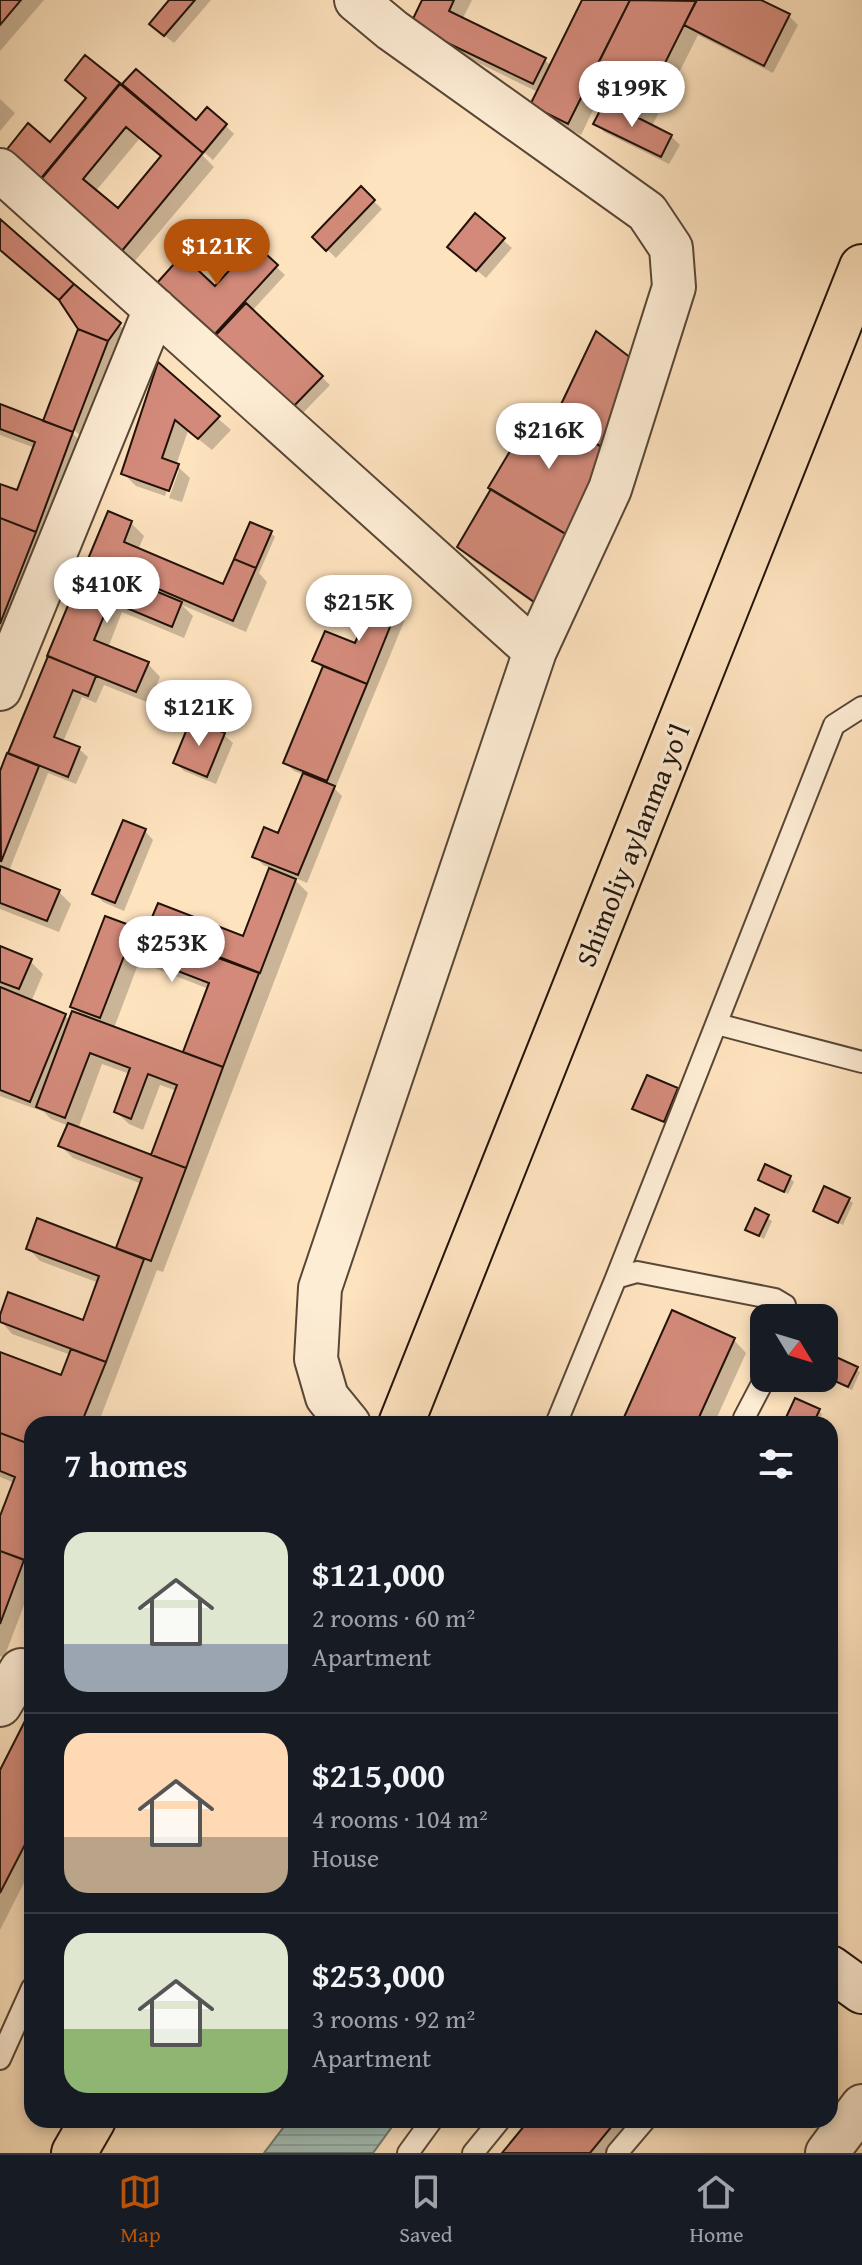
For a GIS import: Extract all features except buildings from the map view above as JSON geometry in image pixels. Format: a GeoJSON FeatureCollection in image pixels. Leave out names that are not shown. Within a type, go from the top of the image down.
{"type":"FeatureCollection","features":[{"type":"Feature","properties":{"kind":"main road","name":"Shimoliy aylanma yoʻl"},"geometry":{"type":"LineString","coordinates":[[404,1416],[862,267]]}},
{"type":"Feature","properties":{"kind":"main road"},"geometry":{"type":"LineString","coordinates":[[74,2153],[88,2128]]}},
{"type":"Feature","properties":{"kind":"street"},"geometry":{"type":"LineString","coordinates":[[342,1416],[327,1397],[316,1359],[320,1288],[535,651],[610,489],[674,287],[671,248],[647,212],[392,30],[356,0]]}},
{"type":"Feature","properties":{"kind":"street"},"geometry":{"type":"LineString","coordinates":[[0,170],[535,651]]}},
{"type":"Feature","properties":{"kind":"street"},"geometry":{"type":"LineString","coordinates":[[0,689],[155,309]]}},
{"type":"Feature","properties":{"kind":"street"},"geometry":{"type":"LineString","coordinates":[[827,2153],[862,2106]]}},
{"type":"Feature","properties":{"kind":"lane"},"geometry":{"type":"LineString","coordinates":[[559,1416],[834,725],[862,707]]}},
{"type":"Feature","properties":{"kind":"lane"},"geometry":{"type":"LineString","coordinates":[[717,1024],[862,1062]]}},
{"type":"Feature","properties":{"kind":"lane"},"geometry":{"type":"LineString","coordinates":[[616,1278],[637,1272],[775,1299],[783,1304]]}},
{"type":"Feature","properties":{"kind":"lane"},"geometry":{"type":"LineString","coordinates":[[745,1416],[758,1392]]}},
{"type":"Feature","properties":{"kind":"lane"},"geometry":{"type":"LineString","coordinates":[[0,2059],[24,2006]]}},
{"type":"Feature","properties":{"kind":"lane"},"geometry":{"type":"LineString","coordinates":[[408,2153],[426,2128]]}},
{"type":"Feature","properties":{"kind":"lane"},"geometry":{"type":"LineString","coordinates":[[473,2153],[493,2128]]}},
{"type":"Feature","properties":{"kind":"lane"},"geometry":{"type":"LineString","coordinates":[[617,2153],[638,2128]]}},
{"type":"Feature","properties":{"kind":"water"},"geometry":{"type":"Polygon","coordinates":[[[283,2128],[391,2128],[373,2153],[264,2153],[283,2128]]]}}]}
